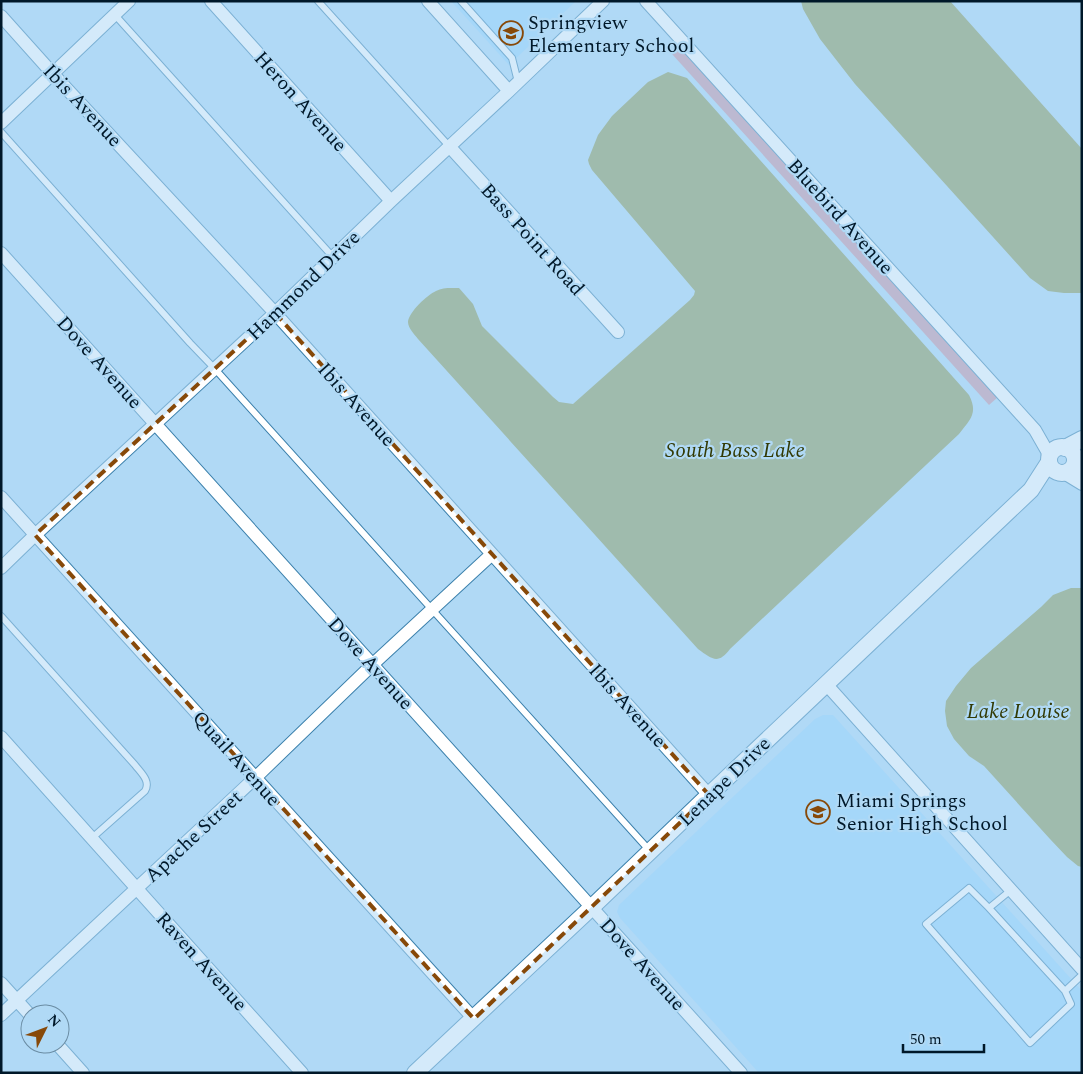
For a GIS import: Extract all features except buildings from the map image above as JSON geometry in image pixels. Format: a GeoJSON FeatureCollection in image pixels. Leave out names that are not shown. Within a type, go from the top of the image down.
{"type":"FeatureCollection","features":[{"type":"Feature","properties":{"kind":"street"},"geometry":{"type":"LineString","coordinates":[[1,123],[129,1]]}},
{"type":"Feature","properties":{"kind":"street","name":"Heron Avenue"},"geometry":{"type":"LineString","coordinates":[[210,1],[391,200]]}},
{"type":"Feature","properties":{"kind":"street"},"geometry":{"type":"LineString","coordinates":[[428,1],[514,86]]}},
{"type":"Feature","properties":{"kind":"street","name":"Hammond Drive"},"geometry":{"type":"LineString","coordinates":[[1,568],[275,313],[391,200],[603,1]]}},
{"type":"Feature","properties":{"kind":"street","name":"Bluebird Avenue"},"geometry":{"type":"LineString","coordinates":[[646,1],[1035,430],[1055,445],[1082,484]]}},
{"type":"Feature","properties":{"kind":"street","name":"Ibis Avenue"},"geometry":{"type":"LineString","coordinates":[[1,16],[275,313],[709,795]]}},
{"type":"Feature","properties":{"kind":"street","name":"Bass Point Road"},"geometry":{"type":"LineString","coordinates":[[449,146],[618,332]]}},
{"type":"Feature","properties":{"kind":"street","name":"Dove Avenue"},"geometry":{"type":"LineString","coordinates":[[1,253],[741,1073]]}},
{"type":"Feature","properties":{"kind":"street","name":"Lenape Drive"},"geometry":{"type":"LineString","coordinates":[[415,1073],[1032,488],[1045,480],[1082,440]]}},
{"type":"Feature","properties":{"kind":"street","name":"Bluebird Avenue"},"geometry":{"type":"LineString","coordinates":[[1065,459],[1082,478]]}},
{"type":"Feature","properties":{"kind":"street","name":"Quail Avenue"},"geometry":{"type":"LineString","coordinates":[[1,497],[474,1018]]}},
{"type":"Feature","properties":{"kind":"street","name":"Apache Street"},"geometry":{"type":"LineString","coordinates":[[1,1014],[492,554]]}},
{"type":"Feature","properties":{"kind":"street"},"geometry":{"type":"LineString","coordinates":[[826,684],[1082,969]]}},
{"type":"Feature","properties":{"kind":"street","name":"Raven Avenue"},"geometry":{"type":"LineString","coordinates":[[1,737],[302,1073]]}},
{"type":"Feature","properties":{"kind":"street"},"geometry":{"type":"LineString","coordinates":[[1,983],[20,1004]]}},
{"type":"Feature","properties":{"kind":"street"},"geometry":{"type":"LineString","coordinates":[[66,1054],[83,1073]]}},
{"type":"Feature","properties":{"kind":"lane"},"geometry":{"type":"LineString","coordinates":[[318,1],[449,146]]}},
{"type":"Feature","properties":{"kind":"lane"},"geometry":{"type":"LineString","coordinates":[[461,1],[512,58],[514,86]]}},
{"type":"Feature","properties":{"kind":"lane"},"geometry":{"type":"LineString","coordinates":[[115,15],[333,257]]}},
{"type":"Feature","properties":{"kind":"lane"},"geometry":{"type":"LineString","coordinates":[[1,132],[650,851]]}},
{"type":"Feature","properties":{"kind":"lane"},"geometry":{"type":"LineString","coordinates":[[1,616],[135,765],[147,781],[148,786],[145,791],[92,838]]}},
{"type":"Feature","properties":{"kind":"lane"},"geometry":{"type":"LineString","coordinates":[[970,888],[1065,992],[1071,1004],[1030,1043],[926,924],[970,888]]}},
{"type":"Feature","properties":{"kind":"lane"},"geometry":{"type":"LineString","coordinates":[[989,908],[1011,890]]}},
{"type":"Feature","properties":{"kind":"lane"},"geometry":{"type":"LineString","coordinates":[[1065,992],[1082,975]]}},
{"type":"Feature","properties":{"kind":"highlighted area"},"geometry":{"type":"Polygon","coordinates":[[[275,313],[709,795],[474,1019],[35,535],[275,313]]]}},
{"type":"Feature","properties":{"kind":"shaded area","name":"Springview Elementary School"},"geometry":{"type":"Polygon","coordinates":[[[451,1],[576,1],[509,65],[451,1]]]}},
{"type":"Feature","properties":{"kind":"shaded area"},"geometry":{"type":"Polygon","coordinates":[[[681,46],[998,397],[989,405],[672,54],[681,46]]]}},
{"type":"Feature","properties":{"kind":"shaded area","name":"Miami Springs Senior High School"},"geometry":{"type":"Polygon","coordinates":[[[823,715],[833,715],[1082,991],[1082,1073],[759,1073],[620,918],[617,912],[619,905],[815,719],[823,715]]]}},
{"type":"Feature","properties":{"kind":"water"},"geometry":{"type":"Polygon","coordinates":[[[801,1],[950,1],[1082,149],[1082,293],[1048,291],[1030,278],[855,84],[820,39],[803,9],[801,1]]]}},
{"type":"Feature","properties":{"kind":"water","name":"South Bass Lake"},"geometry":{"type":"Polygon","coordinates":[[[668,72],[687,78],[969,395],[973,407],[970,420],[959,434],[726,654],[718,659],[711,658],[698,649],[418,339],[408,324],[409,318],[415,309],[432,293],[442,289],[459,288],[473,304],[482,326],[553,397],[559,402],[573,404],[690,300],[695,291],[592,170],[588,160],[598,135],[612,116],[648,82],[668,72]]]}},
{"type":"Feature","properties":{"kind":"water","name":"Lake Louise"},"geometry":{"type":"Polygon","coordinates":[[[1071,588],[1082,588],[1082,867],[1067,857],[984,766],[969,756],[954,739],[947,726],[945,711],[946,701],[971,668],[1053,595],[1071,588]]]}},
{"type":"Feature","properties":{"kind":"place","name":"Springview Elementary School"},"geometry":{"type":"Point","coordinates":[511,33]}},
{"type":"Feature","properties":{"kind":"place","name":"Miami Springs Senior High School"},"geometry":{"type":"Point","coordinates":[818,812]}}]}
